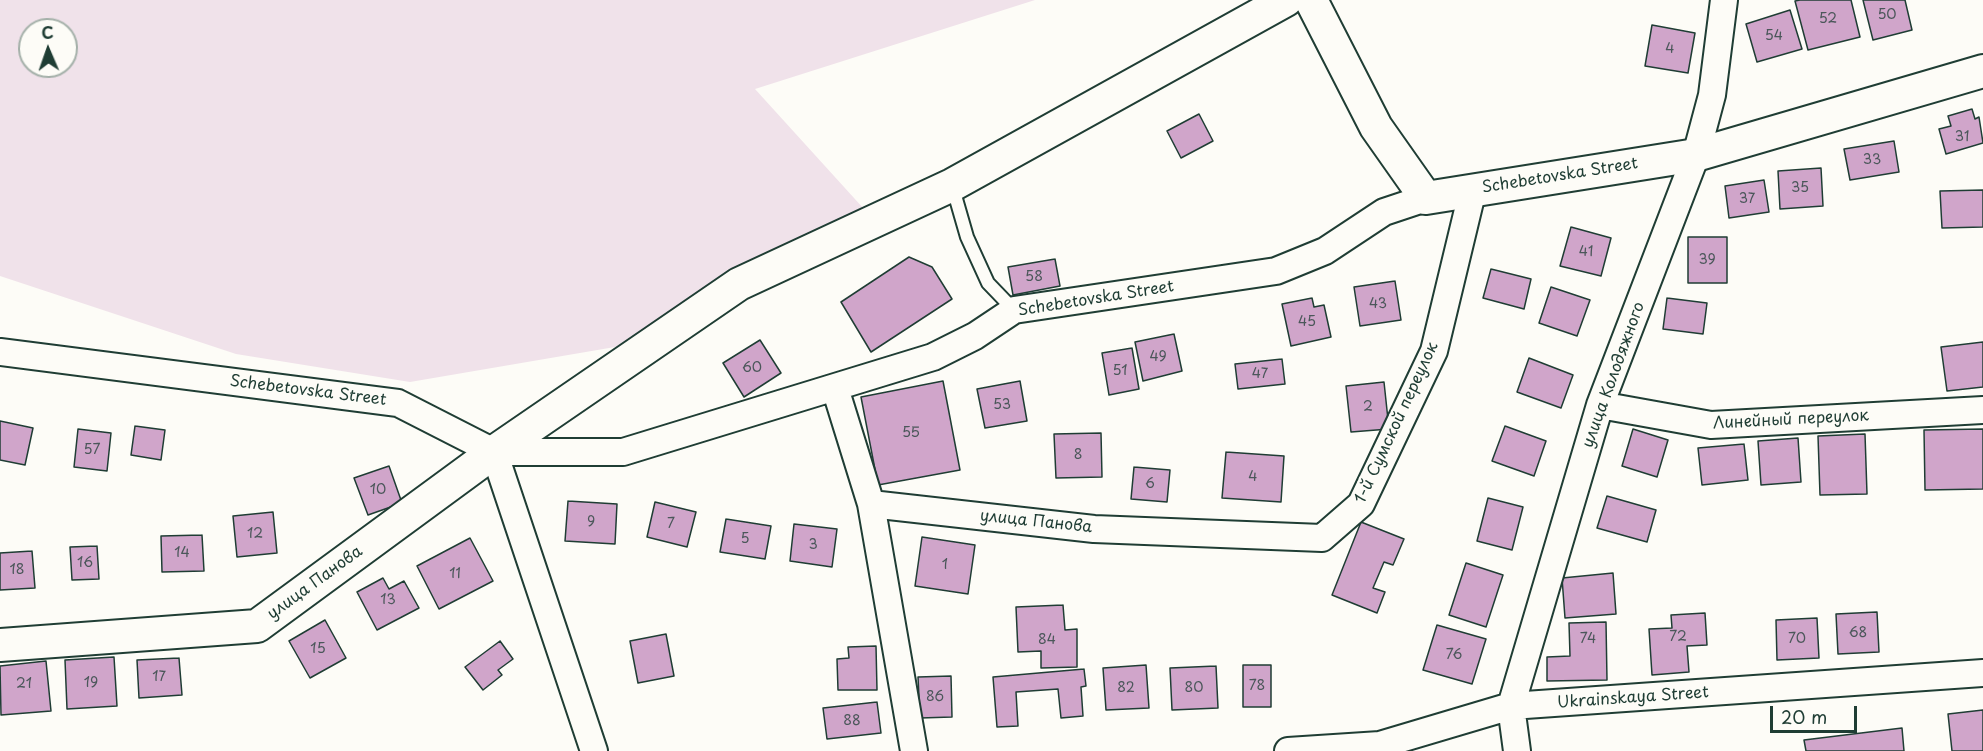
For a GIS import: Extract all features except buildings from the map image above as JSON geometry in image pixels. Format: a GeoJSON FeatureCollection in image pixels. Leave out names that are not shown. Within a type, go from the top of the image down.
{"type":"FeatureCollection","features":[{"type":"Feature","properties":{"kind":"street","name":"улица Панова"},"geometry":{"type":"LineString","coordinates":[[0,645],[257,626],[494,452],[739,284],[952,185],[1286,0]]}},
{"type":"Feature","properties":{"kind":"street"},"geometry":{"type":"LineString","coordinates":[[1311,0],[1376,127],[1426,198]]}},
{"type":"Feature","properties":{"kind":"street","name":"улица Колодяжного"},"geometry":{"type":"LineString","coordinates":[[1517,751],[1511,706],[1600,405],[1696,155],[1712,95],[1724,0]]}},
{"type":"Feature","properties":{"kind":"street","name":"Schebetovska Street"},"geometry":{"type":"LineString","coordinates":[[0,352],[398,403],[494,452],[623,452],[933,357],[975,336],[1014,310],[1276,270],[1325,251],[1384,212],[1426,198],[1696,155],[1983,70]]}},
{"type":"Feature","properties":{"kind":"street","name":"1-й Сумской переулок"},"geometry":{"type":"LineString","coordinates":[[1322,538],[1361,504],[1434,351],[1473,189]]}},
{"type":"Feature","properties":{"kind":"street"},"geometry":{"type":"LineString","coordinates":[[835,388],[871,504],[914,751]]}},
{"type":"Feature","properties":{"kind":"street","name":"Линейный переулок"},"geometry":{"type":"LineString","coordinates":[[1600,405],[1711,425],[1983,410]]}},
{"type":"Feature","properties":{"kind":"street"},"geometry":{"type":"LineString","coordinates":[[494,452],[594,751]]}},
{"type":"Feature","properties":{"kind":"street","name":"улица Панова"},"geometry":{"type":"LineString","coordinates":[[871,504],[1094,529],[1322,538]]}},
{"type":"Feature","properties":{"kind":"street","name":"Ukrainskaya Street"},"geometry":{"type":"LineString","coordinates":[[1288,751],[1379,748],[1511,706],[1983,673]]}},
{"type":"Feature","properties":{"kind":"lane"},"geometry":{"type":"LineString","coordinates":[[952,185],[967,237],[988,284],[1014,310]]}},
{"type":"Feature","properties":{"kind":"shaded area"},"geometry":{"type":"Polygon","coordinates":[[[0,0],[1035,0],[755,89],[864,209],[615,347],[410,382],[236,354],[0,276],[0,0]]]}}]}
